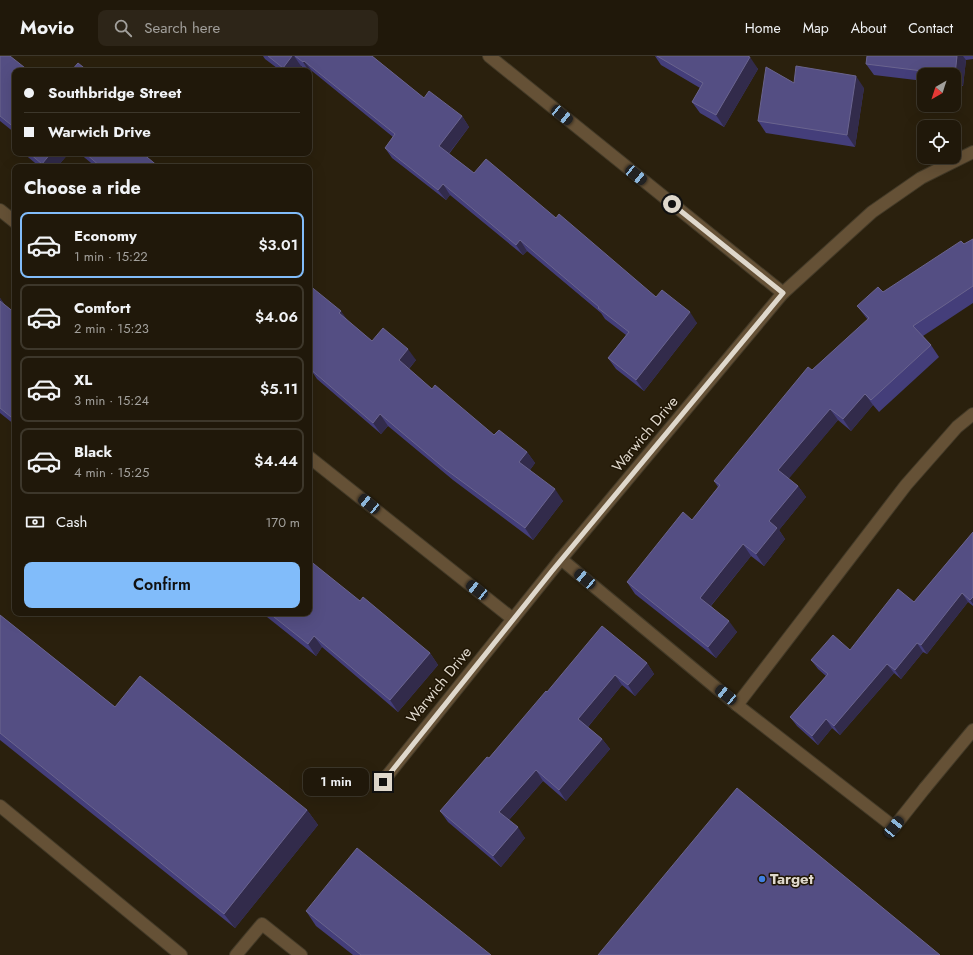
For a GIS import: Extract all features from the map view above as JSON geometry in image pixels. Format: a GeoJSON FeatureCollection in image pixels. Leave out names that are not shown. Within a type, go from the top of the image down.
{"type":"FeatureCollection","features":[{"type":"Feature","properties":{"kind":"street"},"geometry":{"type":"LineString","coordinates":[[489,56],[783,293]]}},
{"type":"Feature","properties":{"kind":"street","name":"Warwich Drive"},"geometry":{"type":"LineString","coordinates":[[383,782],[561,559],[783,293],[872,212],[921,178],[973,152]]}},
{"type":"Feature","properties":{"kind":"street"},"geometry":{"type":"LineString","coordinates":[[0,210],[12,220]]}},
{"type":"Feature","properties":{"kind":"street"},"geometry":{"type":"LineString","coordinates":[[737,705],[906,485],[956,427],[973,414]]}},
{"type":"Feature","properties":{"kind":"street"},"geometry":{"type":"LineString","coordinates":[[312,459],[513,619]]}},
{"type":"Feature","properties":{"kind":"street"},"geometry":{"type":"LineString","coordinates":[[561,559],[737,705],[894,827],[973,730]]}},
{"type":"Feature","properties":{"kind":"street"},"geometry":{"type":"LineString","coordinates":[[0,806],[181,955]]}},
{"type":"Feature","properties":{"kind":"street"},"geometry":{"type":"LineString","coordinates":[[236,955],[262,924],[301,955]]}},
{"type":"Feature","properties":{"kind":"building"},"geometry":{"type":"Polygon","coordinates":[[[0,56],[10,56],[25,68],[12,68],[12,126],[0,116],[0,56]]]}},
{"type":"Feature","properties":{"kind":"building"},"geometry":{"type":"Polygon","coordinates":[[[268,56],[292,56],[283,68],[268,56]]]}},
{"type":"Feature","properties":{"kind":"building"},"geometry":{"type":"Polygon","coordinates":[[[295,56],[372,56],[424,98],[429,91],[462,116],[439,146],[474,173],[486,159],[556,218],[559,214],[656,297],[662,290],[690,312],[636,380],[608,358],[629,332],[598,308],[599,307],[520,240],[516,245],[443,184],[438,190],[385,148],[395,134],[304,61],[303,62],[295,56]]]}},
{"type":"Feature","properties":{"kind":"building"},"geometry":{"type":"Polygon","coordinates":[[[657,56],[750,57],[716,115],[692,102],[703,83],[657,56]]]}},
{"type":"Feature","properties":{"kind":"building"},"geometry":{"type":"Polygon","coordinates":[[[867,56],[957,56],[956,68],[917,68],[917,70],[866,64],[867,56]]]}},
{"type":"Feature","properties":{"kind":"building"},"geometry":{"type":"Polygon","coordinates":[[[78,63],[84,68],[74,68],[78,63]]]}},
{"type":"Feature","properties":{"kind":"building"},"geometry":{"type":"Polygon","coordinates":[[[796,66],[856,76],[847,135],[758,121],[766,67],[794,83],[796,66]]]}},
{"type":"Feature","properties":{"kind":"building"},"geometry":{"type":"Polygon","coordinates":[[[33,156],[49,156],[42,164],[33,156]]]}},
{"type":"Feature","properties":{"kind":"building"},"geometry":{"type":"Polygon","coordinates":[[[88,156],[146,156],[155,164],[98,164],[88,156]]]}},
{"type":"Feature","properties":{"kind":"building"},"geometry":{"type":"Polygon","coordinates":[[[973,239],[973,286],[913,326],[931,345],[871,400],[865,394],[843,419],[830,409],[778,470],[798,486],[769,521],[777,528],[756,554],[743,544],[700,598],[729,621],[708,647],[627,582],[683,512],[692,520],[720,485],[714,481],[808,367],[812,370],[869,318],[857,306],[878,287],[883,292],[961,241],[964,244],[973,239]]]}},
{"type":"Feature","properties":{"kind":"building"},"geometry":{"type":"Polygon","coordinates":[[[312,287],[341,311],[339,313],[372,341],[383,328],[408,349],[399,360],[432,389],[435,385],[494,435],[499,430],[527,452],[519,462],[555,489],[525,528],[445,469],[380,414],[373,423],[312,371],[312,287]]]}},
{"type":"Feature","properties":{"kind":"building"},"geometry":{"type":"Polygon","coordinates":[[[0,301],[12,311],[12,416],[11,417],[0,408],[0,301]]]}},
{"type":"Feature","properties":{"kind":"building"},"geometry":{"type":"Polygon","coordinates":[[[973,532],[973,597],[970,600],[962,593],[921,645],[917,643],[895,670],[887,664],[834,726],[826,719],[812,736],[790,717],[828,674],[811,660],[833,635],[850,650],[898,589],[914,602],[973,532]]]}},
{"type":"Feature","properties":{"kind":"building"},"geometry":{"type":"Polygon","coordinates":[[[312,562],[360,601],[363,597],[430,653],[390,700],[314,636],[308,644],[273,616],[312,616],[312,562]]]}},
{"type":"Feature","properties":{"kind":"building"},"geometry":{"type":"Polygon","coordinates":[[[0,615],[115,707],[140,676],[307,810],[224,914],[0,733],[0,615]]]}},
{"type":"Feature","properties":{"kind":"building"},"geometry":{"type":"Polygon","coordinates":[[[602,626],[647,663],[628,685],[615,675],[578,719],[602,739],[559,790],[536,770],[499,812],[518,827],[493,856],[440,811],[487,757],[489,758],[546,691],[547,692],[602,626]]]}},
{"type":"Feature","properties":{"kind":"building","name":"Target"},"geometry":{"type":"Polygon","coordinates":[[[737,788],[940,955],[598,955],[737,788]]]}},
{"type":"Feature","properties":{"kind":"building"},"geometry":{"type":"Polygon","coordinates":[[[357,848],[491,955],[361,955],[306,911],[357,848]]]}},
{"type":"Feature","properties":{"kind":"place","name":"Target"},"geometry":{"type":"Point","coordinates":[762,879]}},
{"type":"Feature","properties":{"kind":"route"},"geometry":{"type":"LineString","coordinates":[[383,782],[552,571],[783,293],[672,204]]}}]}
